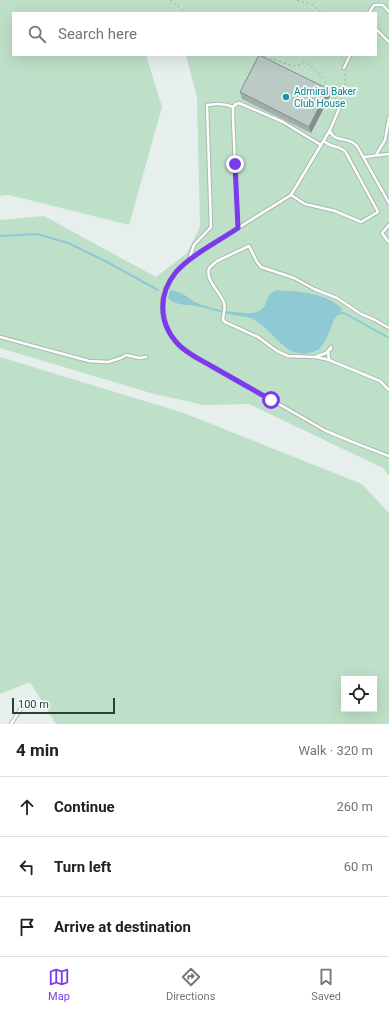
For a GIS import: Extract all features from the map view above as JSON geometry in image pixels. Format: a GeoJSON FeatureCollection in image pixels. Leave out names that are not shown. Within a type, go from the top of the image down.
{"type":"FeatureCollection","features":[{"type":"Feature","properties":{"kind":"lane"},"geometry":{"type":"LineString","coordinates":[[370,12],[374,5],[383,5],[389,12]]}},
{"type":"Feature","properties":{"kind":"lane"},"geometry":{"type":"LineString","coordinates":[[377,30],[389,42]]}},
{"type":"Feature","properties":{"kind":"lane"},"geometry":{"type":"LineString","coordinates":[[344,68],[350,56]]}},
{"type":"Feature","properties":{"kind":"lane"},"geometry":{"type":"LineString","coordinates":[[233,107],[239,103],[283,122],[321,146]]}},
{"type":"Feature","properties":{"kind":"lane"},"geometry":{"type":"LineString","coordinates":[[189,260],[194,245],[211,227],[207,105],[228,104],[233,107]]}},
{"type":"Feature","properties":{"kind":"lane"},"geometry":{"type":"LineString","coordinates":[[233,107],[238,228]]}},
{"type":"Feature","properties":{"kind":"lane"},"geometry":{"type":"LineString","coordinates":[[339,109],[324,141],[291,195],[189,260],[177,271],[168,283],[162,300],[166,324],[171,335],[178,345],[191,354],[321,428],[355,444],[389,456]]}},
{"type":"Feature","properties":{"kind":"lane"},"geometry":{"type":"LineString","coordinates":[[376,155],[385,140],[389,118]]}},
{"type":"Feature","properties":{"kind":"lane"},"geometry":{"type":"LineString","coordinates":[[330,130],[332,135],[336,138],[352,142],[358,146],[389,203]]}},
{"type":"Feature","properties":{"kind":"lane"},"geometry":{"type":"LineString","coordinates":[[291,195],[305,204],[335,211],[361,222],[378,212],[345,151],[341,148],[328,145],[324,141]]}},
{"type":"Feature","properties":{"kind":"lane"},"geometry":{"type":"LineString","coordinates":[[364,157],[389,154]]}},
{"type":"Feature","properties":{"kind":"lane"},"geometry":{"type":"LineString","coordinates":[[389,225],[382,232],[389,242]]}},
{"type":"Feature","properties":{"kind":"lane"},"geometry":{"type":"LineString","coordinates":[[389,328],[361,314],[337,298],[314,289],[294,278],[262,267],[257,262],[249,246],[217,261],[209,268],[209,276],[220,295],[225,309],[223,316],[223,320],[225,322],[258,337],[282,353],[295,357],[315,357],[329,360],[380,381],[389,390]]}},
{"type":"Feature","properties":{"kind":"lane"},"geometry":{"type":"LineString","coordinates":[[0,337],[89,361],[108,362],[126,355],[139,358],[146,357]]}},
{"type":"Feature","properties":{"kind":"lane"},"geometry":{"type":"LineString","coordinates":[[315,357],[328,351],[329,360]]}},
{"type":"Feature","properties":{"kind":"lane"},"geometry":{"type":"LineString","coordinates":[[11,724],[22,707]]}},
{"type":"Feature","properties":{"kind":"path"},"geometry":{"type":"LineString","coordinates":[[170,0],[185,12]]}},
{"type":"Feature","properties":{"kind":"path"},"geometry":{"type":"LineString","coordinates":[[297,0],[313,5],[321,12]]}},
{"type":"Feature","properties":{"kind":"path"},"geometry":{"type":"LineString","coordinates":[[263,56],[293,66],[304,62],[308,64],[316,70],[337,103],[339,109]]}},
{"type":"Feature","properties":{"kind":"path"},"geometry":{"type":"LineString","coordinates":[[339,109],[343,98],[344,87],[344,68],[341,56]]}},
{"type":"Feature","properties":{"kind":"green space"},"geometry":{"type":"Polygon","coordinates":[[[0,0],[389,0],[389,476],[383,468],[249,404],[204,405],[154,394],[0,348],[0,220],[44,216],[156,277],[187,253],[200,227],[197,98],[186,56],[377,56],[377,12],[12,12],[12,56],[146,56],[162,107],[129,225],[9,195],[0,196],[0,0]]]}},
{"type":"Feature","properties":{"kind":"green space"},"geometry":{"type":"Polygon","coordinates":[[[0,357],[184,413],[362,484],[389,513],[389,724],[56,724],[30,682],[0,694],[0,357]]]}},
{"type":"Feature","properties":{"kind":"water"},"geometry":{"type":"Polygon","coordinates":[[[170,290],[181,293],[206,307],[232,312],[254,313],[260,311],[266,304],[272,292],[277,290],[300,292],[324,297],[338,305],[342,310],[334,320],[321,347],[313,352],[293,352],[279,342],[258,322],[250,318],[196,306],[177,304],[168,298],[170,290]]]}},
{"type":"Feature","properties":{"kind":"building","name":"Admiral Baker Club House"},"geometry":{"type":"Polygon","coordinates":[[[258,56],[328,89],[309,127],[240,92],[258,56]]]}},
{"type":"Feature","properties":{"kind":"waterway"},"geometry":{"type":"LineString","coordinates":[[0,236],[37,234],[68,243],[158,290]]}},
{"type":"Feature","properties":{"kind":"waterway"},"geometry":{"type":"LineString","coordinates":[[337,314],[344,313],[389,338]]}},
{"type":"Feature","properties":{"kind":"place","name":"Admiral Baker Club House"},"geometry":{"type":"Point","coordinates":[286,97]}},
{"type":"Feature","properties":{"kind":"route"},"geometry":{"type":"LineString","coordinates":[[235,164],[238,228],[189,260],[177,271],[168,283],[162,300],[164,318],[171,335],[178,345],[271,400]]}}]}
